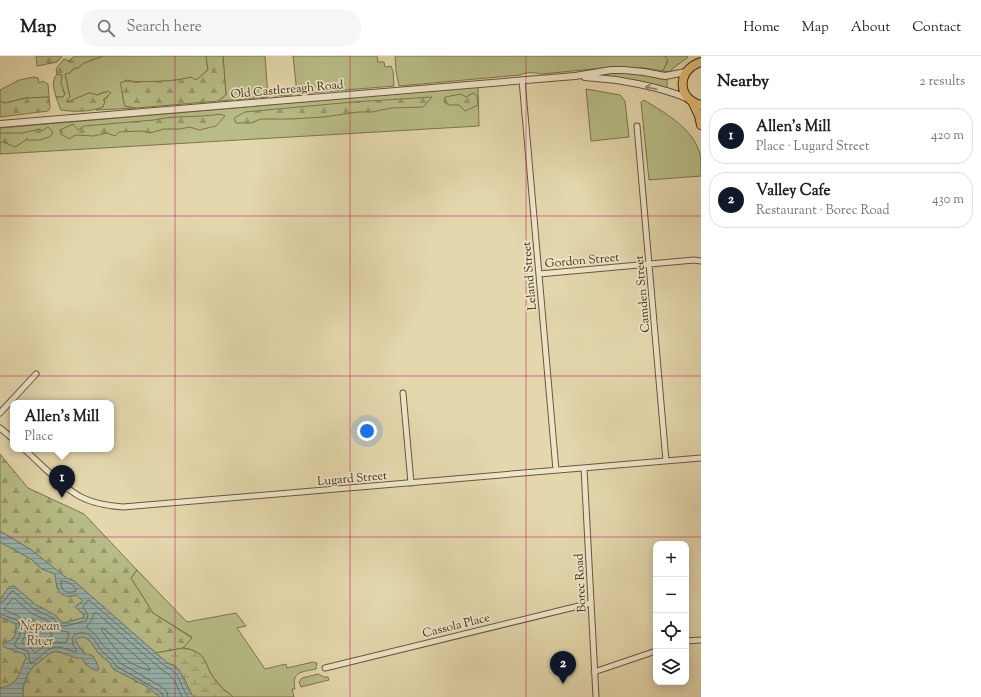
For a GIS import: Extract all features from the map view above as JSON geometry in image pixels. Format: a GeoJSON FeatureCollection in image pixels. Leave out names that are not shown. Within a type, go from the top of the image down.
{"type":"FeatureCollection","features":[{"type":"Feature","properties":{"kind":"main road"},"geometry":{"type":"LineString","coordinates":[[696,56],[682,81],[686,95],[694,102],[701,125]]}},
{"type":"Feature","properties":{"kind":"main road"},"geometry":{"type":"LineString","coordinates":[[688,70],[701,62]]}},
{"type":"Feature","properties":{"kind":"street","name":"Old Castlereagh Road"},"geometry":{"type":"LineString","coordinates":[[0,124],[576,76],[611,70],[644,72],[665,76],[688,70]]}},
{"type":"Feature","properties":{"kind":"street","name":"Old Castlereagh Road"},"geometry":{"type":"LineString","coordinates":[[576,76],[607,78],[672,93],[694,102]]}},
{"type":"Feature","properties":{"kind":"street","name":"Leland Street"},"geometry":{"type":"LineString","coordinates":[[522,80],[556,470]]}},
{"type":"Feature","properties":{"kind":"street","name":"Camden Street"},"geometry":{"type":"LineString","coordinates":[[637,126],[666,461]]}},
{"type":"Feature","properties":{"kind":"street","name":"Gordon Street"},"geometry":{"type":"LineString","coordinates":[[539,274],[699,261]]}},
{"type":"Feature","properties":{"kind":"street"},"geometry":{"type":"LineString","coordinates":[[11,400],[36,374]]}},
{"type":"Feature","properties":{"kind":"street"},"geometry":{"type":"LineString","coordinates":[[403,393],[411,483]]}},
{"type":"Feature","properties":{"kind":"street"},"geometry":{"type":"LineString","coordinates":[[0,412],[10,401]]}},
{"type":"Feature","properties":{"kind":"street"},"geometry":{"type":"LineString","coordinates":[[0,428],[10,436]]}},
{"type":"Feature","properties":{"kind":"street","name":"Lugard Street"},"geometry":{"type":"LineString","coordinates":[[27,452],[69,490],[94,502],[123,508],[701,458]]}},
{"type":"Feature","properties":{"kind":"street","name":"Borec Road"},"geometry":{"type":"LineString","coordinates":[[584,468],[596,697]]}},
{"type":"Feature","properties":{"kind":"street","name":"Cassola Place"},"geometry":{"type":"LineString","coordinates":[[325,668],[591,603]]}},
{"type":"Feature","properties":{"kind":"street"},"geometry":{"type":"LineString","coordinates":[[689,641],[701,640]]}},
{"type":"Feature","properties":{"kind":"street"},"geometry":{"type":"LineString","coordinates":[[594,672],[653,652]]}},
{"type":"Feature","properties":{"kind":"green space"},"geometry":{"type":"Polygon","coordinates":[[[36,56],[62,56],[57,62],[37,66],[36,56]]]}},
{"type":"Feature","properties":{"kind":"green space"},"geometry":{"type":"Polygon","coordinates":[[[74,56],[103,56],[84,63],[78,68],[74,68],[70,73],[65,74],[70,97],[67,102],[89,93],[98,95],[108,91],[111,93],[103,100],[105,101],[103,107],[82,111],[61,110],[56,97],[63,97],[65,94],[61,83],[62,75],[57,74],[56,69],[64,59],[69,61],[74,56]]]}},
{"type":"Feature","properties":{"kind":"green space"},"geometry":{"type":"Polygon","coordinates":[[[103,56],[206,56],[208,70],[196,80],[187,78],[145,82],[127,80],[121,83],[125,106],[136,108],[96,110],[103,107],[103,101],[108,97],[103,92],[98,95],[89,93],[68,103],[67,100],[70,97],[65,74],[70,73],[74,68],[78,68],[84,63],[103,56]]]}},
{"type":"Feature","properties":{"kind":"green space"},"geometry":{"type":"Polygon","coordinates":[[[206,56],[223,56],[226,95],[218,101],[136,108],[125,106],[120,83],[127,81],[170,81],[191,77],[196,80],[208,70],[206,56]]]}},
{"type":"Feature","properties":{"kind":"green space"},"geometry":{"type":"Polygon","coordinates":[[[223,56],[265,56],[268,97],[218,101],[226,95],[223,56]]]}},
{"type":"Feature","properties":{"kind":"green space"},"geometry":{"type":"Polygon","coordinates":[[[293,56],[377,56],[378,62],[384,62],[385,67],[391,66],[393,71],[394,86],[297,94],[293,56]]]}},
{"type":"Feature","properties":{"kind":"green space"},"geometry":{"type":"Polygon","coordinates":[[[395,56],[667,56],[666,57],[668,60],[663,71],[644,68],[614,67],[541,74],[528,73],[399,86],[395,56]]]}},
{"type":"Feature","properties":{"kind":"green space"},"geometry":{"type":"Polygon","coordinates":[[[688,56],[672,69],[671,72],[663,71],[668,60],[665,57],[688,56]]]}},
{"type":"Feature","properties":{"kind":"green space"},"geometry":{"type":"Polygon","coordinates":[[[608,72],[629,72],[667,78],[667,88],[608,77],[608,72]]]}},
{"type":"Feature","properties":{"kind":"green space"},"geometry":{"type":"Polygon","coordinates":[[[57,74],[62,75],[63,91],[65,94],[63,97],[56,97],[54,79],[57,74]]]}},
{"type":"Feature","properties":{"kind":"green space"},"geometry":{"type":"Polygon","coordinates":[[[34,77],[38,78],[39,83],[43,81],[48,84],[49,97],[26,98],[5,103],[0,102],[0,90],[19,80],[34,77]]]}},
{"type":"Feature","properties":{"kind":"green space"},"geometry":{"type":"Polygon","coordinates":[[[478,87],[479,126],[0,154],[0,128],[478,87]]]}},
{"type":"Feature","properties":{"kind":"green space"},"geometry":{"type":"Polygon","coordinates":[[[293,89],[292,95],[274,96],[272,91],[293,89]]]}},
{"type":"Feature","properties":{"kind":"green space"},"geometry":{"type":"Polygon","coordinates":[[[586,89],[620,95],[625,101],[629,137],[591,141],[586,89]]]}},
{"type":"Feature","properties":{"kind":"green space"},"geometry":{"type":"Polygon","coordinates":[[[473,93],[477,96],[478,105],[465,111],[459,105],[449,105],[444,102],[445,97],[461,94],[466,97],[473,93]]]}},
{"type":"Feature","properties":{"kind":"green space"},"geometry":{"type":"Polygon","coordinates":[[[49,97],[50,108],[48,111],[0,117],[0,101],[5,103],[26,98],[49,97]]]}},
{"type":"Feature","properties":{"kind":"green space"},"geometry":{"type":"Polygon","coordinates":[[[432,97],[423,107],[391,108],[372,112],[358,112],[324,117],[261,119],[251,123],[236,123],[234,118],[245,112],[353,102],[432,97]]]}},
{"type":"Feature","properties":{"kind":"green space"},"geometry":{"type":"Polygon","coordinates":[[[644,100],[677,122],[691,136],[700,154],[701,176],[649,180],[641,102],[644,100]]]}},
{"type":"Feature","properties":{"kind":"green space"},"geometry":{"type":"Polygon","coordinates":[[[220,114],[225,116],[216,126],[199,130],[190,127],[164,129],[150,133],[141,131],[119,132],[115,136],[107,133],[93,136],[75,135],[69,139],[61,134],[60,130],[73,124],[78,130],[84,126],[220,114]]]}},
{"type":"Feature","properties":{"kind":"green space"},"geometry":{"type":"Polygon","coordinates":[[[48,127],[53,132],[50,137],[39,140],[26,140],[15,147],[3,142],[0,143],[0,133],[22,133],[40,129],[41,131],[48,127]]]}},
{"type":"Feature","properties":{"kind":"green space"},"geometry":{"type":"Polygon","coordinates":[[[0,454],[28,488],[84,514],[137,570],[131,578],[153,613],[192,638],[183,648],[156,653],[74,581],[68,579],[30,549],[0,531],[0,454]]]}},
{"type":"Feature","properties":{"kind":"green space"},"geometry":{"type":"Polygon","coordinates":[[[0,542],[31,559],[42,569],[55,574],[57,588],[69,597],[76,595],[83,601],[77,605],[84,616],[83,618],[64,623],[43,608],[36,605],[14,586],[9,587],[0,600],[0,542]]]}},
{"type":"Feature","properties":{"kind":"green space"},"geometry":{"type":"Polygon","coordinates":[[[137,570],[187,622],[236,613],[246,626],[237,628],[265,669],[286,664],[287,668],[313,662],[317,663],[316,669],[299,673],[296,676],[294,683],[295,689],[292,689],[294,697],[233,697],[212,676],[202,656],[192,650],[183,648],[192,637],[153,613],[131,578],[137,570]]]}},
{"type":"Feature","properties":{"kind":"green space"},"geometry":{"type":"Polygon","coordinates":[[[0,617],[16,624],[15,634],[4,647],[25,654],[26,658],[18,678],[6,687],[0,688],[0,617]]]}},
{"type":"Feature","properties":{"kind":"green space"},"geometry":{"type":"Polygon","coordinates":[[[84,637],[89,640],[99,654],[110,663],[113,669],[146,686],[160,697],[23,697],[23,687],[28,674],[32,668],[50,653],[57,651],[82,658],[86,665],[99,669],[93,656],[84,654],[75,640],[77,638],[84,637]]]}},
{"type":"Feature","properties":{"kind":"green space"},"geometry":{"type":"Polygon","coordinates":[[[183,648],[192,650],[202,656],[212,676],[233,697],[193,697],[181,672],[174,665],[167,663],[156,653],[183,648]]]}},
{"type":"Feature","properties":{"kind":"green space"},"geometry":{"type":"Polygon","coordinates":[[[318,674],[328,677],[329,680],[301,687],[299,682],[302,678],[318,674]]]}},
{"type":"Feature","properties":{"kind":"water","name":"Nepean River"},"geometry":{"type":"Polygon","coordinates":[[[0,531],[30,549],[68,579],[74,581],[167,663],[177,669],[190,693],[194,697],[160,697],[146,686],[113,669],[110,663],[99,654],[89,640],[84,637],[77,638],[75,640],[84,654],[90,655],[94,658],[99,669],[97,671],[88,666],[82,658],[76,658],[57,651],[50,653],[32,668],[23,687],[23,697],[0,697],[0,688],[6,687],[17,678],[26,658],[24,654],[4,647],[3,644],[4,642],[8,642],[13,639],[16,631],[16,624],[0,617],[0,600],[9,587],[14,586],[36,605],[57,616],[59,620],[64,623],[83,618],[84,614],[75,607],[83,601],[76,595],[62,595],[58,589],[55,574],[42,569],[31,559],[0,542],[0,531]]]}},
{"type":"Feature","properties":{"kind":"place","name":"Allen's Mill"},"geometry":{"type":"Point","coordinates":[62,498]}},
{"type":"Feature","properties":{"kind":"place","name":"Valley Cafe"},"geometry":{"type":"Point","coordinates":[563,684]}}]}
